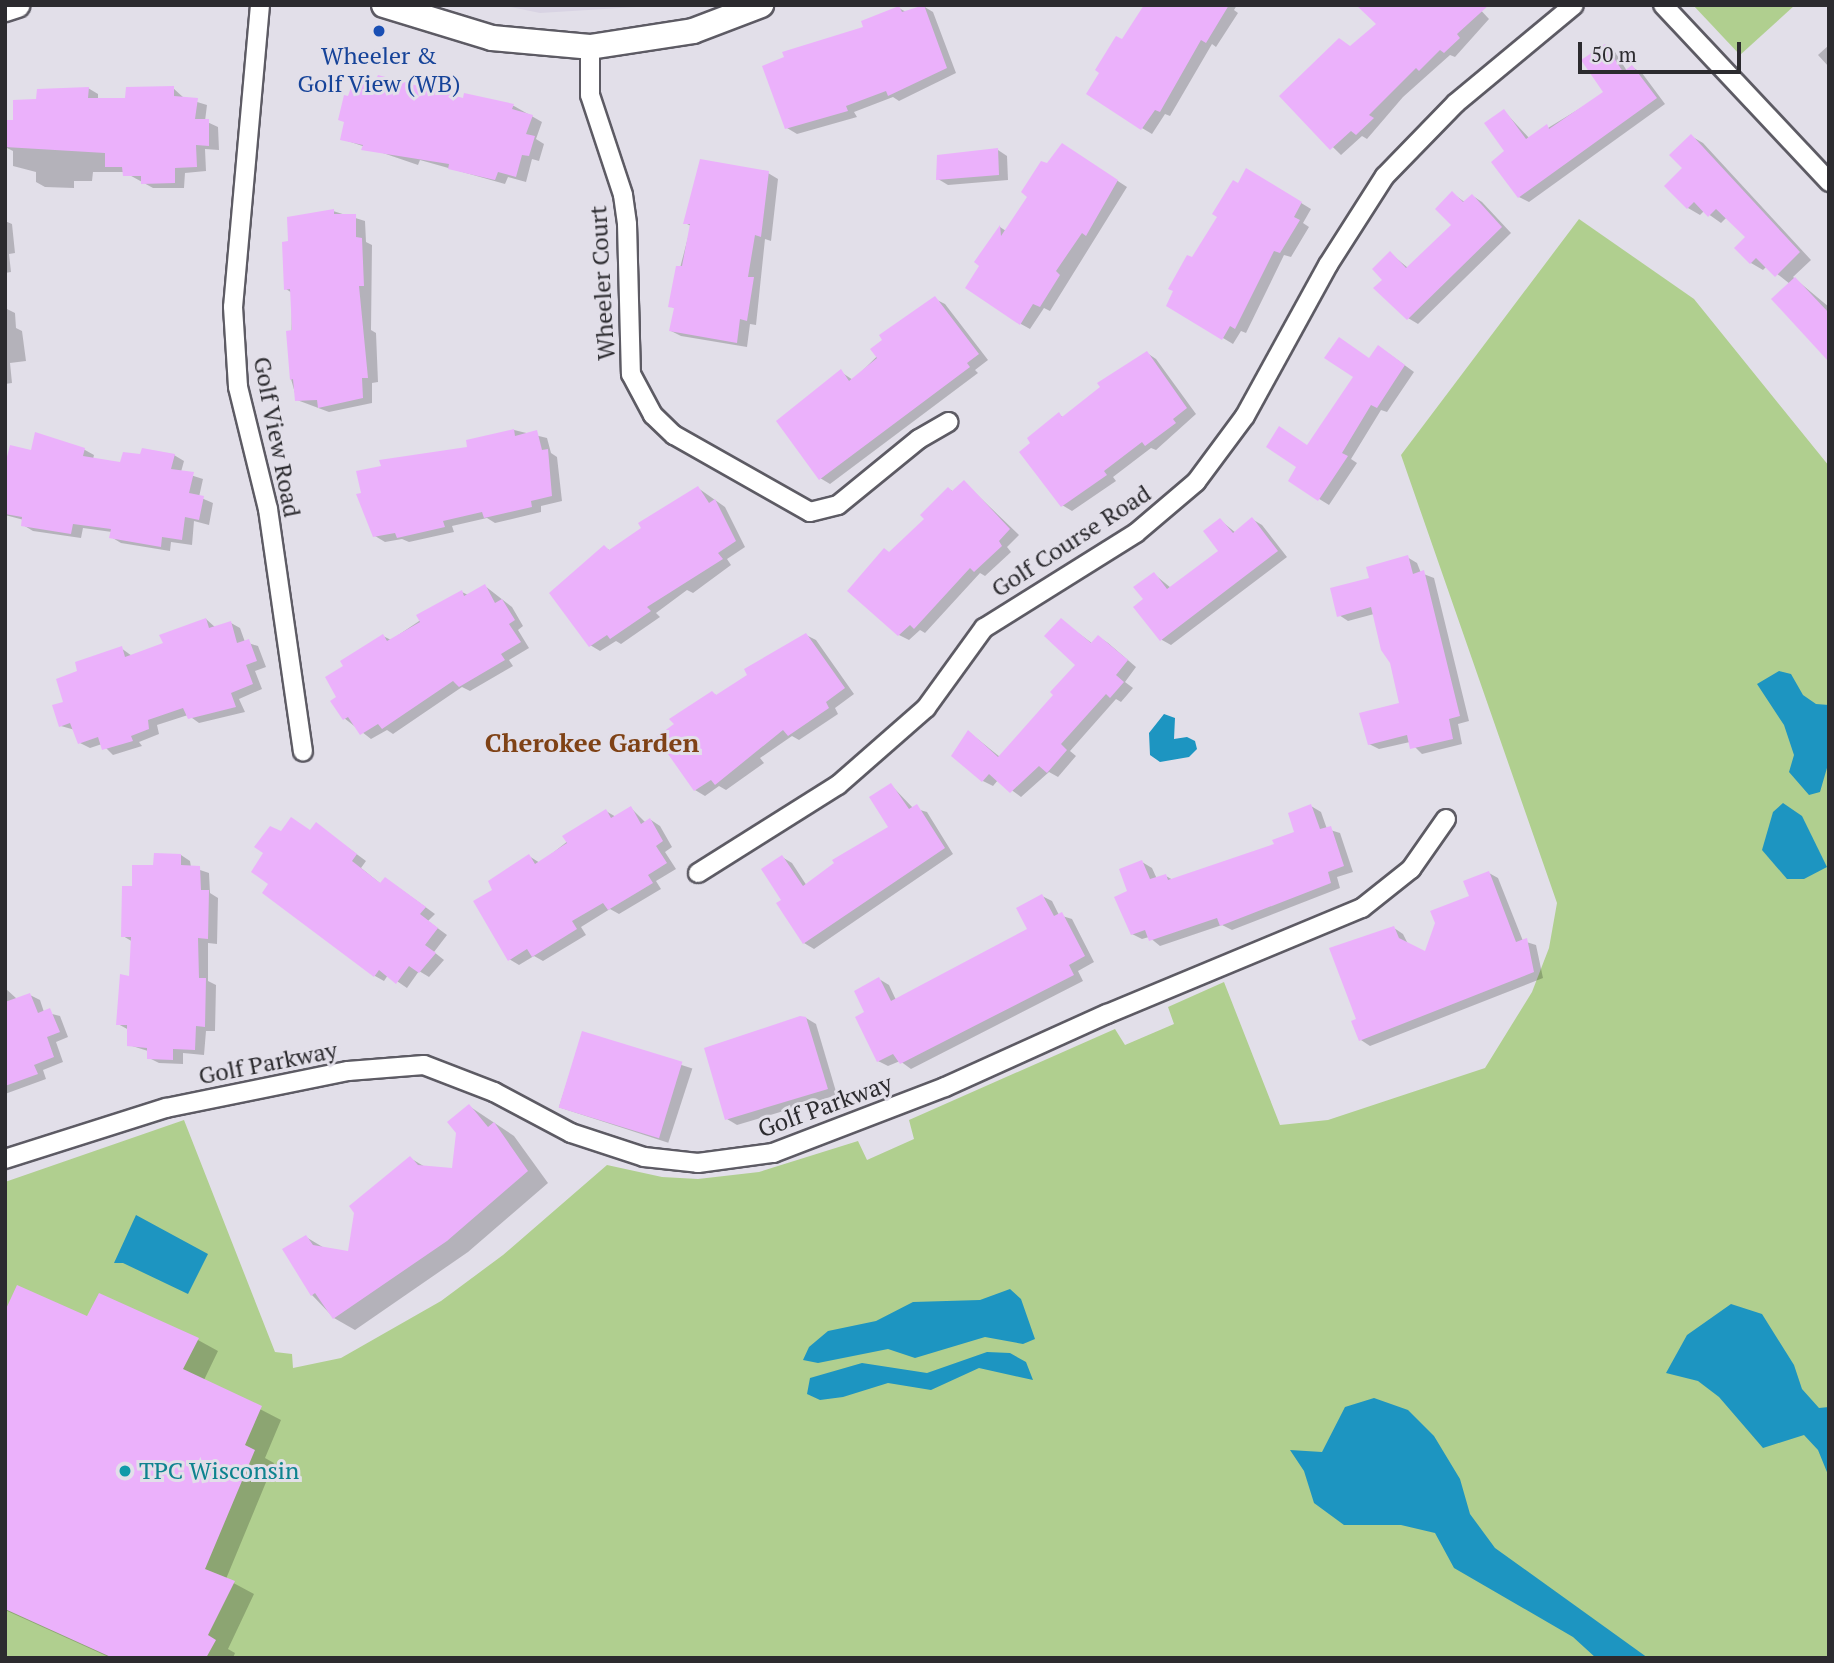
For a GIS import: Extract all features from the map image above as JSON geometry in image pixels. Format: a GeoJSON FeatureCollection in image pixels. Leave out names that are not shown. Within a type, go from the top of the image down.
{"type":"FeatureCollection","features":[{"type":"Feature","properties":{"kind":"street"},"geometry":{"type":"LineString","coordinates":[[5,9],[17,5]]}},
{"type":"Feature","properties":{"kind":"street","name":"Golf View Road"},"geometry":{"type":"LineString","coordinates":[[260,5],[233,307],[239,387],[268,509],[303,751]]}},
{"type":"Feature","properties":{"kind":"street"},"geometry":{"type":"LineString","coordinates":[[384,5],[492,38],[590,47],[693,31],[761,5]]}},
{"type":"Feature","properties":{"kind":"street","name":"Golf Course Road"},"geometry":{"type":"LineString","coordinates":[[698,873],[838,785],[926,708],[984,628],[1136,533],[1196,482],[1245,416],[1328,265],[1385,176],[1457,103],[1574,5]]}},
{"type":"Feature","properties":{"kind":"street"},"geometry":{"type":"LineString","coordinates":[[1663,5],[1829,182]]}},
{"type":"Feature","properties":{"kind":"street","name":"Wheeler Court"},"geometry":{"type":"LineString","coordinates":[[590,47],[590,94],[623,195],[627,224],[631,374],[653,415],[674,435],[810,512],[838,505],[948,422]]}},
{"type":"Feature","properties":{"kind":"street","name":"Golf Parkway"},"geometry":{"type":"LineString","coordinates":[[5,1159],[166,1108],[348,1071],[424,1065],[494,1092],[571,1133],[644,1157],[698,1163],[773,1153],[944,1087],[1107,1014],[1362,908],[1411,869],[1446,819]]}},
{"type":"Feature","properties":{"kind":"shaded area"},"geometry":{"type":"Polygon","coordinates":[[[501,5],[668,5],[540,13],[501,5]]]}},
{"type":"Feature","properties":{"kind":"green space"},"geometry":{"type":"Polygon","coordinates":[[[1693,5],[1795,5],[1740,55],[1693,5]]]}},
{"type":"Feature","properties":{"kind":"green space","name":"TPC Wisconsin"},"geometry":{"type":"Polygon","coordinates":[[[1579,219],[1694,299],[1829,466],[1829,1658],[5,1658],[5,1182],[184,1120],[275,1352],[292,1354],[293,1368],[341,1358],[441,1301],[503,1255],[607,1165],[662,1177],[698,1179],[759,1172],[858,1141],[867,1160],[914,1139],[909,1120],[1115,1029],[1125,1045],[1174,1024],[1168,1007],[1224,982],[1280,1125],[1328,1120],[1485,1068],[1532,992],[1549,948],[1557,903],[1401,455],[1579,219]]]}},
{"type":"Feature","properties":{"kind":"water"},"geometry":{"type":"Polygon","coordinates":[[[1779,671],[1791,674],[1803,695],[1816,704],[1829,705],[1829,761],[1820,792],[1809,795],[1789,772],[1794,755],[1784,725],[1757,684],[1779,671]]]}},
{"type":"Feature","properties":{"kind":"water"},"geometry":{"type":"Polygon","coordinates":[[[1164,714],[1175,718],[1174,739],[1187,737],[1195,741],[1197,749],[1189,757],[1160,762],[1150,755],[1149,733],[1164,714]]]}},
{"type":"Feature","properties":{"kind":"water"},"geometry":{"type":"Polygon","coordinates":[[[1783,803],[1802,816],[1827,867],[1804,879],[1787,879],[1762,850],[1773,812],[1783,803]]]}},
{"type":"Feature","properties":{"kind":"water"},"geometry":{"type":"Polygon","coordinates":[[[136,1215],[208,1254],[188,1294],[123,1263],[114,1263],[136,1215]]]}},
{"type":"Feature","properties":{"kind":"water"},"geometry":{"type":"Polygon","coordinates":[[[1010,1289],[1021,1299],[1035,1339],[1023,1344],[985,1337],[915,1358],[888,1349],[818,1363],[803,1360],[809,1347],[828,1331],[876,1321],[913,1302],[980,1300],[1010,1289]]]}},
{"type":"Feature","properties":{"kind":"water"},"geometry":{"type":"Polygon","coordinates":[[[1731,1304],[1762,1314],[1794,1365],[1802,1389],[1819,1408],[1829,1407],[1829,1477],[1818,1450],[1804,1435],[1763,1448],[1719,1397],[1698,1381],[1666,1373],[1687,1335],[1731,1304]]]}},
{"type":"Feature","properties":{"kind":"water"},"geometry":{"type":"Polygon","coordinates":[[[987,1352],[1010,1353],[1026,1362],[1033,1380],[979,1368],[931,1390],[888,1383],[843,1397],[820,1400],[807,1394],[810,1378],[862,1363],[927,1373],[987,1352]]]}},
{"type":"Feature","properties":{"kind":"water"},"geometry":{"type":"Polygon","coordinates":[[[1374,1398],[1408,1410],[1434,1436],[1460,1479],[1470,1514],[1495,1548],[1648,1658],[1596,1658],[1573,1637],[1454,1568],[1435,1533],[1401,1525],[1344,1525],[1314,1503],[1304,1471],[1290,1450],[1322,1452],[1345,1407],[1374,1398]]]}},
{"type":"Feature","properties":{"kind":"building"},"geometry":{"type":"Polygon","coordinates":[[[924,5],[947,68],[888,96],[886,91],[846,106],[848,111],[785,129],[762,66],[784,57],[782,52],[863,27],[861,21],[899,6],[902,12],[924,5]]]}},
{"type":"Feature","properties":{"kind":"building"},"geometry":{"type":"Polygon","coordinates":[[[1144,5],[1229,5],[1206,43],[1201,40],[1160,112],[1155,110],[1141,130],[1086,94],[1099,73],[1095,70],[1116,36],[1122,39],[1144,5]]]}},
{"type":"Feature","properties":{"kind":"building"},"geometry":{"type":"Polygon","coordinates":[[[1356,5],[1489,5],[1457,34],[1460,38],[1444,53],[1440,50],[1419,71],[1416,68],[1369,115],[1374,118],[1356,135],[1351,131],[1330,150],[1279,96],[1339,38],[1350,46],[1376,24],[1356,5]]]}},
{"type":"Feature","properties":{"kind":"building"},"geometry":{"type":"Polygon","coordinates":[[[1605,44],[1623,72],[1632,65],[1657,98],[1518,198],[1491,162],[1504,151],[1484,123],[1504,109],[1526,139],[1547,124],[1549,129],[1603,92],[1581,60],[1605,44]]]}},
{"type":"Feature","properties":{"kind":"building"},"geometry":{"type":"Polygon","coordinates":[[[378,75],[463,98],[464,93],[514,104],[512,109],[533,115],[526,134],[535,136],[529,156],[522,155],[516,177],[498,172],[495,180],[448,169],[449,164],[361,150],[363,145],[340,140],[344,122],[338,120],[344,95],[348,96],[355,76],[375,81],[378,75]]]}},
{"type":"Feature","properties":{"kind":"building"},"geometry":{"type":"Polygon","coordinates":[[[174,86],[174,96],[198,98],[195,119],[209,119],[209,146],[196,145],[197,167],[175,168],[175,183],[141,184],[141,176],[123,176],[122,167],[105,167],[105,153],[5,147],[5,120],[13,120],[13,100],[36,99],[37,89],[89,87],[88,98],[125,98],[126,87],[174,86]]]}},
{"type":"Feature","properties":{"kind":"building"},"geometry":{"type":"Polygon","coordinates":[[[1691,134],[1800,252],[1775,277],[1756,258],[1750,264],[1734,248],[1745,237],[1716,209],[1708,217],[1694,202],[1687,209],[1664,186],[1682,168],[1669,155],[1691,134]]]}},
{"type":"Feature","properties":{"kind":"building"},"geometry":{"type":"Polygon","coordinates":[[[1062,143],[1118,180],[1086,236],[1082,233],[1056,271],[1060,275],[1040,307],[1033,304],[1020,325],[965,288],[979,266],[974,262],[1000,225],[1001,236],[1027,197],[1021,192],[1041,161],[1047,163],[1062,143]]]}},
{"type":"Feature","properties":{"kind":"building"},"geometry":{"type":"Polygon","coordinates":[[[998,148],[999,175],[936,180],[937,155],[998,148]]]}},
{"type":"Feature","properties":{"kind":"building"},"geometry":{"type":"Polygon","coordinates":[[[700,159],[769,171],[761,237],[755,235],[748,277],[754,277],[747,321],[740,319],[737,343],[669,331],[674,308],[668,307],[676,266],[682,266],[690,224],[683,224],[700,159]]]}},
{"type":"Feature","properties":{"kind":"building"},"geometry":{"type":"Polygon","coordinates":[[[1246,168],[1302,202],[1294,217],[1300,220],[1280,253],[1274,251],[1235,329],[1230,326],[1222,340],[1166,306],[1173,291],[1168,289],[1187,255],[1192,257],[1217,217],[1212,214],[1233,180],[1238,183],[1246,168]]]}},
{"type":"Feature","properties":{"kind":"building"},"geometry":{"type":"Polygon","coordinates":[[[1452,191],[1463,202],[1472,194],[1502,227],[1407,320],[1373,288],[1382,280],[1372,269],[1390,251],[1406,268],[1451,225],[1435,209],[1452,191]]]}},
{"type":"Feature","properties":{"kind":"building"},"geometry":{"type":"Polygon","coordinates":[[[334,209],[334,214],[356,214],[356,237],[362,238],[364,286],[359,286],[368,378],[362,378],[363,398],[318,408],[317,400],[295,401],[293,379],[290,380],[286,331],[292,330],[290,289],[284,290],[282,242],[288,241],[287,217],[334,209]]]}},
{"type":"Feature","properties":{"kind":"building"},"geometry":{"type":"Polygon","coordinates":[[[1795,277],[1829,313],[1829,362],[1771,299],[1795,277]]]}},
{"type":"Feature","properties":{"kind":"building"},"geometry":{"type":"Polygon","coordinates":[[[935,296],[979,354],[967,363],[970,367],[819,480],[776,421],[841,369],[849,381],[877,358],[870,349],[882,340],[879,335],[935,296]]]}},
{"type":"Feature","properties":{"kind":"building"},"geometry":{"type":"Polygon","coordinates":[[[1339,337],[1369,358],[1378,345],[1405,365],[1377,408],[1371,405],[1342,453],[1348,456],[1318,501],[1288,481],[1296,467],[1266,447],[1279,426],[1307,445],[1353,377],[1324,358],[1339,337]]]}},
{"type":"Feature","properties":{"kind":"building"},"geometry":{"type":"Polygon","coordinates":[[[1147,351],[1187,408],[1173,419],[1176,423],[1145,446],[1142,442],[1104,471],[1107,475],[1061,507],[1019,452],[1030,443],[1027,438],[1059,412],[1062,417],[1100,387],[1097,383],[1147,351]]]}},
{"type":"Feature","properties":{"kind":"building"},"geometry":{"type":"Polygon","coordinates":[[[514,429],[515,436],[537,430],[542,450],[548,449],[552,496],[531,501],[532,507],[484,518],[482,512],[443,521],[445,527],[397,538],[395,533],[373,537],[356,494],[361,493],[356,471],[381,466],[379,460],[467,447],[466,440],[514,429]]]}},
{"type":"Feature","properties":{"kind":"building"},"geometry":{"type":"Polygon","coordinates":[[[35,432],[85,448],[83,456],[120,462],[123,452],[140,454],[142,448],[175,454],[171,469],[194,472],[189,493],[204,496],[199,520],[185,517],[182,540],[162,537],[161,547],[109,538],[111,529],[73,524],[71,534],[21,526],[22,517],[5,514],[5,465],[10,445],[31,450],[35,432]]]}},
{"type":"Feature","properties":{"kind":"building"},"geometry":{"type":"Polygon","coordinates":[[[964,480],[1010,529],[999,541],[1002,546],[974,572],[970,568],[914,629],[910,625],[898,636],[847,591],[884,548],[889,552],[924,519],[920,515],[948,487],[952,491],[964,480]]]}},
{"type":"Feature","properties":{"kind":"building"},"geometry":{"type":"Polygon","coordinates":[[[698,486],[709,503],[715,499],[736,541],[718,553],[723,559],[647,607],[651,611],[610,639],[607,635],[589,647],[549,593],[604,545],[609,550],[641,528],[638,523],[698,486]]]}},
{"type":"Feature","properties":{"kind":"building"},"geometry":{"type":"Polygon","coordinates":[[[1252,517],[1278,551],[1160,641],[1133,607],[1143,599],[1133,587],[1154,572],[1167,589],[1218,551],[1203,531],[1220,518],[1233,533],[1252,517]]]}},
{"type":"Feature","properties":{"kind":"building"},"geometry":{"type":"Polygon","coordinates":[[[1408,555],[1413,574],[1424,570],[1460,716],[1449,719],[1453,739],[1410,749],[1407,735],[1368,745],[1359,713],[1399,703],[1390,663],[1381,650],[1371,607],[1337,617],[1330,588],[1369,578],[1366,567],[1408,555]]]}},
{"type":"Feature","properties":{"kind":"building"},"geometry":{"type":"Polygon","coordinates":[[[485,584],[495,603],[502,599],[515,620],[509,624],[521,642],[501,654],[505,660],[459,687],[453,681],[382,729],[378,724],[360,735],[348,717],[343,720],[330,701],[336,697],[325,677],[343,666],[340,661],[383,634],[387,641],[420,622],[416,615],[462,590],[464,596],[485,584]]]}},
{"type":"Feature","properties":{"kind":"building"},"geometry":{"type":"Polygon","coordinates":[[[206,618],[209,628],[231,621],[237,643],[249,639],[257,661],[246,665],[253,684],[231,693],[236,707],[188,719],[183,708],[148,720],[149,729],[131,736],[133,741],[102,750],[98,737],[78,744],[70,723],[59,727],[52,705],[63,702],[56,679],[77,671],[75,662],[122,646],[125,657],[163,643],[159,635],[206,618]]]}},
{"type":"Feature","properties":{"kind":"building"},"geometry":{"type":"Polygon","coordinates":[[[1061,618],[1091,643],[1098,635],[1128,660],[1116,675],[1124,682],[1110,698],[1106,694],[1061,744],[1067,750],[1047,773],[1039,766],[1010,793],[989,774],[982,782],[951,756],[968,730],[998,757],[1053,695],[1050,692],[1075,665],[1044,636],[1061,618]]]}},
{"type":"Feature","properties":{"kind":"building"},"geometry":{"type":"Polygon","coordinates":[[[806,633],[845,688],[826,702],[829,708],[788,736],[783,730],[715,785],[711,780],[694,791],[656,737],[674,724],[669,719],[712,691],[716,695],[747,675],[744,669],[806,633]]]}},
{"type":"Feature","properties":{"kind":"building"},"geometry":{"type":"Polygon","coordinates":[[[891,783],[909,809],[917,804],[945,848],[803,944],[776,903],[781,900],[761,869],[782,855],[803,886],[834,863],[832,860],[888,827],[869,797],[891,783]]]}},
{"type":"Feature","properties":{"kind":"building"},"geometry":{"type":"Polygon","coordinates":[[[1311,804],[1320,829],[1331,826],[1344,866],[1328,872],[1331,883],[1220,926],[1217,918],[1149,941],[1145,930],[1131,935],[1114,897],[1127,891],[1119,869],[1142,860],[1150,879],[1166,874],[1168,880],[1274,844],[1272,840],[1294,832],[1288,813],[1311,804]]]}},
{"type":"Feature","properties":{"kind":"building"},"geometry":{"type":"Polygon","coordinates":[[[631,806],[641,824],[650,818],[663,841],[656,846],[667,863],[648,875],[653,883],[608,910],[603,903],[572,921],[577,929],[532,957],[527,949],[508,961],[473,901],[492,890],[488,881],[529,854],[535,864],[567,843],[562,836],[606,809],[611,818],[631,806]]]}},
{"type":"Feature","properties":{"kind":"building"},"geometry":{"type":"Polygon","coordinates":[[[291,817],[310,830],[316,822],[357,854],[352,861],[380,883],[385,877],[426,907],[420,914],[438,928],[425,945],[436,953],[419,973],[409,966],[396,984],[379,970],[374,977],[262,893],[268,884],[251,872],[263,853],[254,847],[270,826],[281,831],[291,817]]]}},
{"type":"Feature","properties":{"kind":"building"},"geometry":{"type":"Polygon","coordinates":[[[154,853],[181,854],[181,865],[200,866],[201,890],[209,890],[208,939],[198,938],[199,978],[206,978],[205,1027],[196,1026],[195,1050],[173,1049],[173,1060],[147,1059],[147,1048],[127,1046],[127,1025],[116,1025],[120,974],[129,976],[131,937],[121,937],[122,886],[132,886],[132,865],[153,865],[154,853]]]}},
{"type":"Feature","properties":{"kind":"building"},"geometry":{"type":"Polygon","coordinates":[[[1489,871],[1516,942],[1527,938],[1534,972],[1359,1041],[1351,1021],[1356,1019],[1329,948],[1394,926],[1399,938],[1425,951],[1435,923],[1430,911],[1469,896],[1463,881],[1489,871]]]}},
{"type":"Feature","properties":{"kind":"building"},"geometry":{"type":"Polygon","coordinates":[[[1042,894],[1054,916],[1062,912],[1085,956],[1069,965],[1074,975],[900,1064],[893,1054],[877,1062],[855,1017],[864,1012],[854,991],[879,977],[891,1001],[1027,929],[1016,908],[1042,894]]]}},
{"type":"Feature","properties":{"kind":"building"},"geometry":{"type":"Polygon","coordinates":[[[30,993],[38,1013],[50,1008],[60,1032],[47,1037],[54,1057],[34,1065],[38,1074],[5,1086],[5,1002],[30,993]]]}},
{"type":"Feature","properties":{"kind":"building"},"geometry":{"type":"Polygon","coordinates":[[[800,1016],[806,1017],[828,1089],[725,1120],[704,1048],[800,1016]]]}},
{"type":"Feature","properties":{"kind":"building"},"geometry":{"type":"Polygon","coordinates":[[[582,1031],[682,1062],[659,1138],[559,1108],[582,1031]]]}},
{"type":"Feature","properties":{"kind":"building"},"geometry":{"type":"Polygon","coordinates":[[[469,1104],[488,1127],[494,1122],[528,1171],[447,1241],[333,1319],[315,1293],[311,1296],[282,1249],[306,1235],[313,1245],[348,1251],[354,1213],[349,1206],[410,1156],[418,1165],[452,1168],[456,1133],[447,1122],[469,1104]]]}},
{"type":"Feature","properties":{"kind":"building","name":"TPC Wisconsin"},"geometry":{"type":"Polygon","coordinates":[[[17,1285],[87,1316],[99,1293],[199,1338],[183,1369],[262,1406],[245,1445],[255,1450],[205,1569],[235,1581],[208,1635],[216,1640],[206,1658],[113,1658],[5,1609],[5,1311],[17,1285]]]}},
{"type":"Feature","properties":{"kind":"place","name":"Wheeler & Golf View (WB)"},"geometry":{"type":"Point","coordinates":[379,31]}},
{"type":"Feature","properties":{"kind":"place","name":"TPC Wisconsin"},"geometry":{"type":"Point","coordinates":[125,1471]}},
{"type":"Feature","properties":{"kind":"district","name":"Cherokee Garden"},"geometry":{"type":"Point","coordinates":[592,743]}}]}
